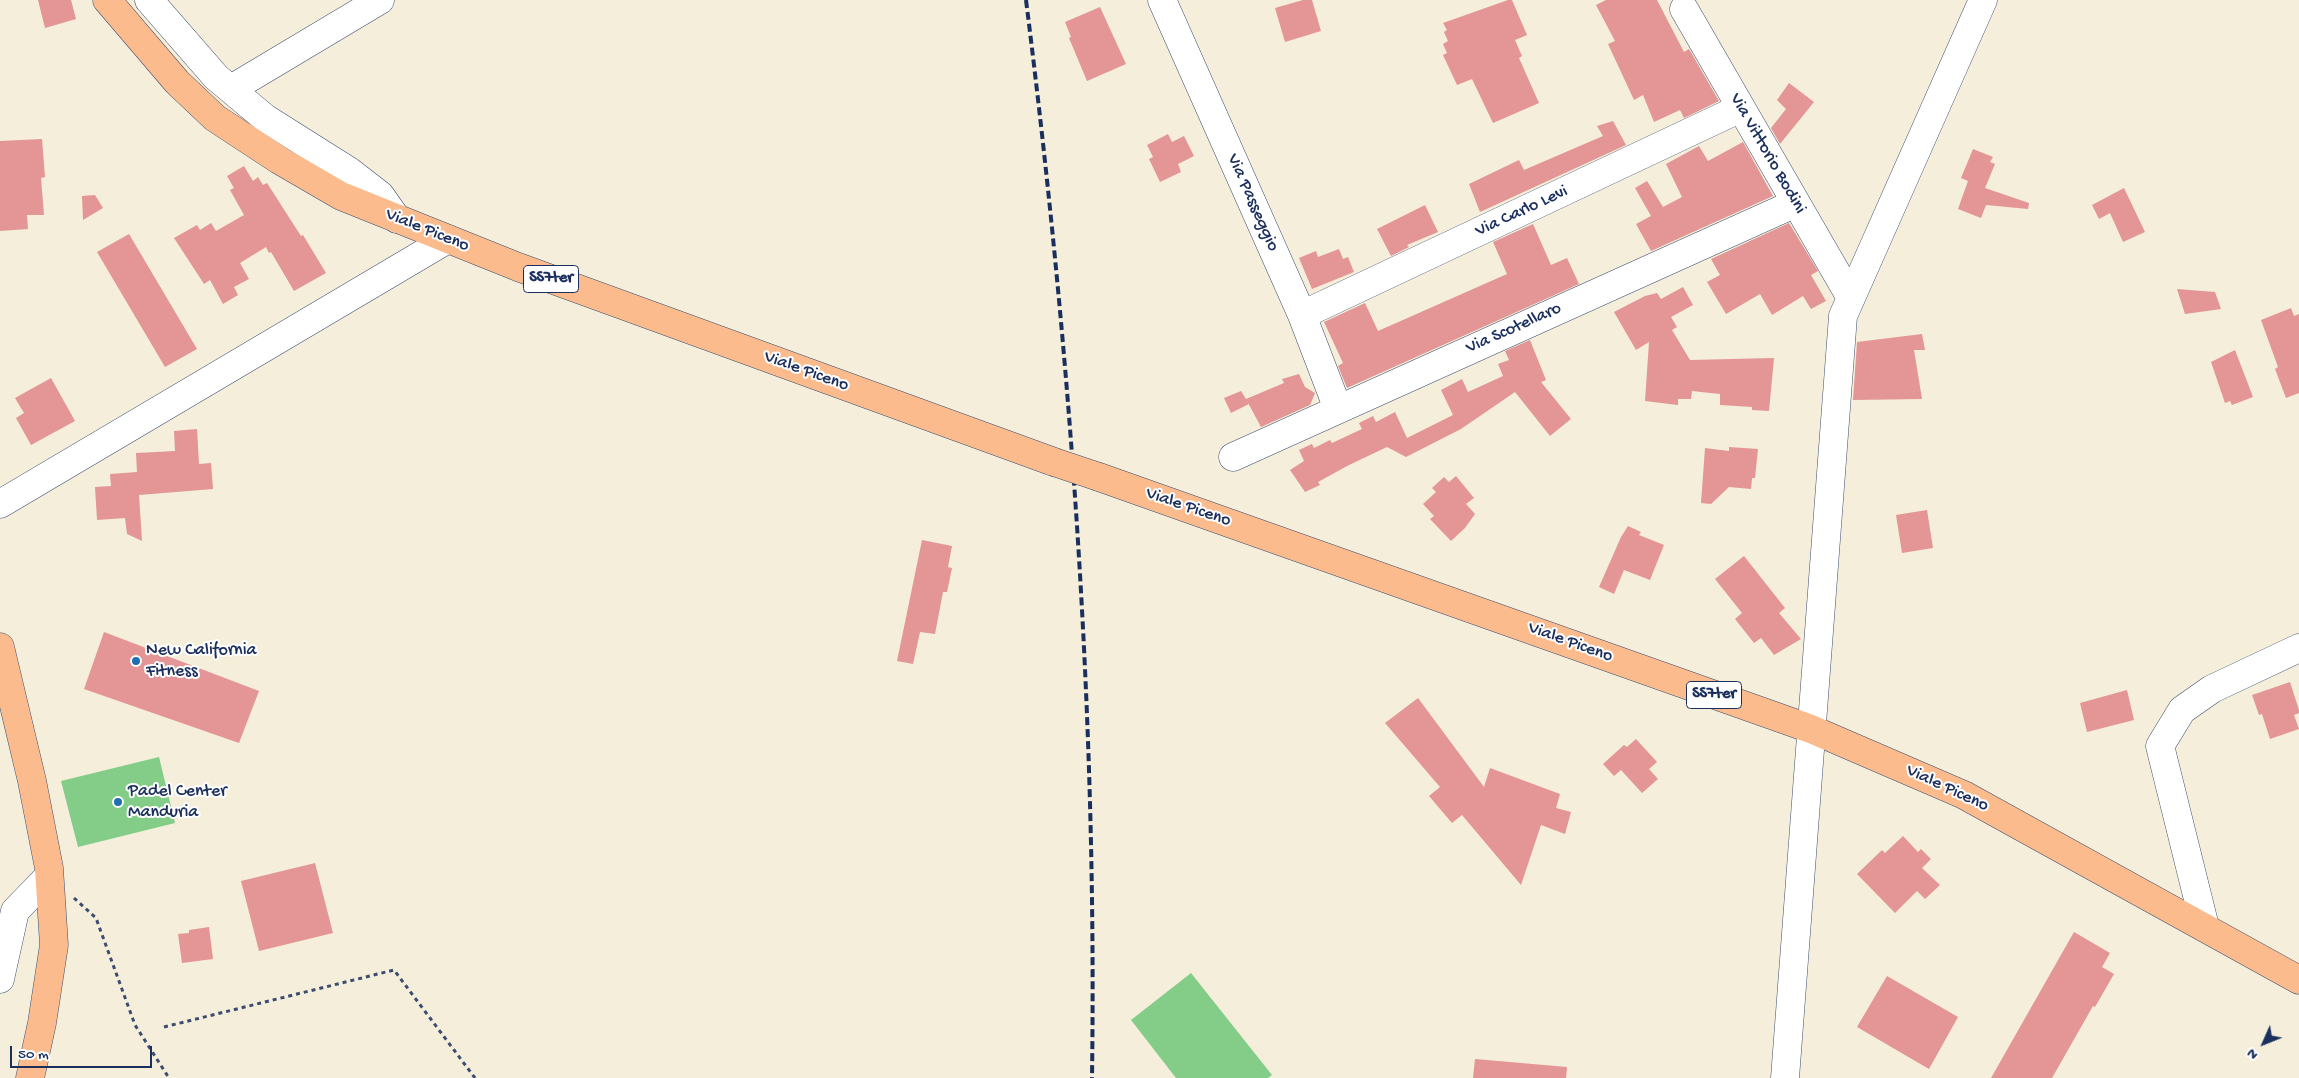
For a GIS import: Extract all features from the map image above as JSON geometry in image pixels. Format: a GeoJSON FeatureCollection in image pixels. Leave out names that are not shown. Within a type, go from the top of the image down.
{"type":"FeatureCollection","features":[{"type":"Feature","properties":{"kind":"main road","name":"Viale Piceno"},"geometry":{"type":"LineString","coordinates":[[107,0],[177,82],[215,118],[279,160],[341,196],[518,267],[1054,462],[1812,729],[1964,795],[2299,980]]}},
{"type":"Feature","properties":{"kind":"main road"},"geometry":{"type":"LineString","coordinates":[[0,647],[32,781],[49,876],[54,946],[42,1023],[30,1078]]}},
{"type":"Feature","properties":{"kind":"street"},"geometry":{"type":"LineString","coordinates":[[149,0],[216,77],[266,118],[349,171],[380,196],[397,219]]}},
{"type":"Feature","properties":{"kind":"street"},"geometry":{"type":"LineString","coordinates":[[231,89],[380,0]]}},
{"type":"Feature","properties":{"kind":"street","name":"Via Passeggio"},"geometry":{"type":"LineString","coordinates":[[1162,0],[1302,315],[1338,409]]}},
{"type":"Feature","properties":{"kind":"street"},"geometry":{"type":"LineString","coordinates":[[1785,1078],[1843,316],[1982,0]]}},
{"type":"Feature","properties":{"kind":"street","name":"Via Vittorio Bodini"},"geometry":{"type":"LineString","coordinates":[[1684,9],[1851,298]]}},
{"type":"Feature","properties":{"kind":"street","name":"Via Carlo Levi"},"geometry":{"type":"LineString","coordinates":[[1302,315],[1741,108]]}},
{"type":"Feature","properties":{"kind":"street","name":"Via Scotellaro"},"geometry":{"type":"LineString","coordinates":[[1233,457],[1796,203]]}},
{"type":"Feature","properties":{"kind":"street"},"geometry":{"type":"LineString","coordinates":[[0,504],[448,240]]}},
{"type":"Feature","properties":{"kind":"street"},"geometry":{"type":"LineString","coordinates":[[2205,927],[2160,746],[2182,710],[2212,688],[2299,648]]}},
{"type":"Feature","properties":{"kind":"street"},"geometry":{"type":"LineString","coordinates":[[0,979],[15,911],[49,876]]}},
{"type":"Feature","properties":{"kind":"path"},"geometry":{"type":"LineString","coordinates":[[49,876],[96,918],[134,1025],[169,1078]]}},
{"type":"Feature","properties":{"kind":"path"},"geometry":{"type":"LineString","coordinates":[[164,1027],[394,970],[475,1078]]}},
{"type":"Feature","properties":{"kind":"green space","name":"Padel Center Manduria"},"geometry":{"type":"Polygon","coordinates":[[[159,757],[175,823],[78,847],[61,781],[159,757]]]}},
{"type":"Feature","properties":{"kind":"green space"},"geometry":{"type":"Polygon","coordinates":[[[1191,973],[1272,1075],[1268,1078],[1176,1078],[1131,1020],[1191,973]]]}},
{"type":"Feature","properties":{"kind":"building"},"geometry":{"type":"Polygon","coordinates":[[[38,0],[71,0],[76,19],[45,28],[38,0]]]}},
{"type":"Feature","properties":{"kind":"building"},"geometry":{"type":"Polygon","coordinates":[[[1303,0],[1312,0],[1321,31],[1285,42],[1275,8],[1303,0]]]}},
{"type":"Feature","properties":{"kind":"building"},"geometry":{"type":"Polygon","coordinates":[[[1512,0],[1527,35],[1515,40],[1522,56],[1519,58],[1539,103],[1493,123],[1472,79],[1457,85],[1443,55],[1447,53],[1443,44],[1448,41],[1444,32],[1447,30],[1443,23],[1512,0]]]}},
{"type":"Feature","properties":{"kind":"building"},"geometry":{"type":"Polygon","coordinates":[[[1606,0],[1657,0],[1684,52],[1689,49],[1719,101],[1684,118],[1680,110],[1654,122],[1643,95],[1634,100],[1608,44],[1615,41],[1596,5],[1606,0]]]}},
{"type":"Feature","properties":{"kind":"building"},"geometry":{"type":"Polygon","coordinates":[[[1100,7],[1126,64],[1087,81],[1069,38],[1071,37],[1065,22],[1100,7]]]}},
{"type":"Feature","properties":{"kind":"building"},"geometry":{"type":"Polygon","coordinates":[[[1789,83],[1814,102],[1780,144],[1771,128],[1786,109],[1777,100],[1789,83]]]}},
{"type":"Feature","properties":{"kind":"building"},"geometry":{"type":"Polygon","coordinates":[[[1613,121],[1626,145],[1480,212],[1469,184],[1519,160],[1524,170],[1603,136],[1597,126],[1613,121]]]}},
{"type":"Feature","properties":{"kind":"building"},"geometry":{"type":"Polygon","coordinates":[[[1168,134],[1172,142],[1184,136],[1194,156],[1178,164],[1181,172],[1160,182],[1149,159],[1153,157],[1147,145],[1168,134]]]}},
{"type":"Feature","properties":{"kind":"building"},"geometry":{"type":"Polygon","coordinates":[[[42,139],[45,177],[41,178],[44,215],[27,215],[28,229],[0,231],[0,141],[42,139]]]}},
{"type":"Feature","properties":{"kind":"building"},"geometry":{"type":"Polygon","coordinates":[[[1743,142],[1773,196],[1651,251],[1636,224],[1651,216],[1635,188],[1647,181],[1663,207],[1682,197],[1666,164],[1699,146],[1708,161],[1743,142]]]}},
{"type":"Feature","properties":{"kind":"building"},"geometry":{"type":"Polygon","coordinates":[[[1973,149],[1993,157],[1990,162],[1995,164],[1985,188],[2029,203],[2028,209],[1986,205],[1981,218],[1958,209],[1968,181],[1961,178],[1973,149]]]}},
{"type":"Feature","properties":{"kind":"building"},"geometry":{"type":"Polygon","coordinates":[[[244,166],[253,181],[258,177],[263,185],[267,183],[301,236],[303,235],[326,273],[294,291],[271,252],[269,253],[266,247],[240,263],[249,279],[234,287],[238,295],[223,304],[210,280],[204,284],[174,238],[197,225],[200,230],[211,223],[216,231],[244,215],[230,190],[234,188],[227,176],[244,166]]]}},
{"type":"Feature","properties":{"kind":"building"},"geometry":{"type":"Polygon","coordinates":[[[2124,188],[2145,232],[2123,242],[2110,213],[2099,219],[2092,205],[2124,188]]]}},
{"type":"Feature","properties":{"kind":"building"},"geometry":{"type":"Polygon","coordinates":[[[95,195],[103,208],[83,220],[82,196],[95,195]]]}},
{"type":"Feature","properties":{"kind":"building"},"geometry":{"type":"Polygon","coordinates":[[[1425,205],[1438,232],[1407,245],[1409,247],[1391,256],[1377,229],[1425,205]]]}},
{"type":"Feature","properties":{"kind":"building"},"geometry":{"type":"Polygon","coordinates":[[[1789,223],[1818,271],[1811,275],[1826,301],[1811,309],[1803,296],[1772,315],[1760,294],[1726,314],[1707,282],[1720,275],[1711,259],[1789,223]]]}},
{"type":"Feature","properties":{"kind":"building"},"geometry":{"type":"Polygon","coordinates":[[[1533,224],[1551,265],[1567,258],[1579,284],[1347,388],[1338,366],[1343,363],[1324,322],[1365,303],[1378,331],[1507,274],[1493,242],[1533,224]]]}},
{"type":"Feature","properties":{"kind":"building"},"geometry":{"type":"Polygon","coordinates":[[[129,234],[197,349],[165,367],[97,252],[129,234]]]}},
{"type":"Feature","properties":{"kind":"building"},"geometry":{"type":"Polygon","coordinates":[[[1339,249],[1343,259],[1348,257],[1354,272],[1312,289],[1299,258],[1316,251],[1318,257],[1339,249]]]}},
{"type":"Feature","properties":{"kind":"building"},"geometry":{"type":"Polygon","coordinates":[[[1683,287],[1693,305],[1671,317],[1677,327],[1672,330],[1690,360],[1774,358],[1769,411],[1752,410],[1752,407],[1720,405],[1720,394],[1692,391],[1691,399],[1678,399],[1678,405],[1645,401],[1649,342],[1636,350],[1614,312],[1645,296],[1657,293],[1661,299],[1683,287]]]}},
{"type":"Feature","properties":{"kind":"building"},"geometry":{"type":"Polygon","coordinates":[[[2177,289],[2215,292],[2221,309],[2185,314],[2177,289]]]}},
{"type":"Feature","properties":{"kind":"building"},"geometry":{"type":"Polygon","coordinates":[[[2291,308],[2294,316],[2299,314],[2299,393],[2286,398],[2275,369],[2278,367],[2261,320],[2291,308]]]}},
{"type":"Feature","properties":{"kind":"building"},"geometry":{"type":"Polygon","coordinates":[[[1922,334],[1925,350],[1914,350],[1922,399],[1853,400],[1857,342],[1922,334]]]}},
{"type":"Feature","properties":{"kind":"building"},"geometry":{"type":"Polygon","coordinates":[[[1530,340],[1546,380],[1541,382],[1571,419],[1550,436],[1515,392],[1461,429],[1406,457],[1387,447],[1318,482],[1320,485],[1305,492],[1290,470],[1304,461],[1299,450],[1312,444],[1314,448],[1330,440],[1332,443],[1362,429],[1359,423],[1373,416],[1376,422],[1395,412],[1407,438],[1453,415],[1441,390],[1462,379],[1468,392],[1503,376],[1498,364],[1509,360],[1505,351],[1530,340]]]}},
{"type":"Feature","properties":{"kind":"building"},"geometry":{"type":"Polygon","coordinates":[[[2235,350],[2253,397],[2232,405],[2230,401],[2225,403],[2211,362],[2235,350]]]}},
{"type":"Feature","properties":{"kind":"building"},"geometry":{"type":"Polygon","coordinates":[[[1299,374],[1305,387],[1315,393],[1310,405],[1261,427],[1246,399],[1284,383],[1282,379],[1299,374]]]}},
{"type":"Feature","properties":{"kind":"building"},"geometry":{"type":"Polygon","coordinates":[[[51,378],[75,421],[31,445],[16,418],[24,413],[15,398],[51,378]]]}},
{"type":"Feature","properties":{"kind":"building"},"geometry":{"type":"Polygon","coordinates":[[[1241,391],[1249,404],[1231,413],[1224,398],[1241,391]]]}},
{"type":"Feature","properties":{"kind":"building"},"geometry":{"type":"Polygon","coordinates":[[[197,429],[199,464],[211,463],[213,489],[139,495],[142,541],[127,534],[125,518],[97,520],[95,487],[111,486],[110,474],[137,472],[136,453],[175,451],[174,431],[197,429]]]}},
{"type":"Feature","properties":{"kind":"building"},"geometry":{"type":"Polygon","coordinates":[[[1729,447],[1758,449],[1755,478],[1752,478],[1751,489],[1729,487],[1711,504],[1701,503],[1705,448],[1729,451],[1729,447]]]}},
{"type":"Feature","properties":{"kind":"building"},"geometry":{"type":"Polygon","coordinates":[[[1456,476],[1474,498],[1466,504],[1475,514],[1465,528],[1451,541],[1430,519],[1434,516],[1423,504],[1436,492],[1432,488],[1444,477],[1449,482],[1456,476]]]}},
{"type":"Feature","properties":{"kind":"building"},"geometry":{"type":"Polygon","coordinates":[[[1927,510],[1933,548],[1902,553],[1896,515],[1927,510]]]}},
{"type":"Feature","properties":{"kind":"building"},"geometry":{"type":"Polygon","coordinates":[[[1628,526],[1641,532],[1639,535],[1664,545],[1650,580],[1624,570],[1614,594],[1599,587],[1621,537],[1628,526]]]}},
{"type":"Feature","properties":{"kind":"building"},"geometry":{"type":"Polygon","coordinates":[[[922,540],[952,546],[948,567],[952,568],[947,592],[943,592],[935,634],[920,632],[913,664],[897,661],[922,540]]]}},
{"type":"Feature","properties":{"kind":"building"},"geometry":{"type":"Polygon","coordinates":[[[1744,556],[1785,608],[1779,613],[1801,639],[1774,655],[1761,638],[1754,643],[1735,619],[1742,613],[1715,579],[1744,556]]]}},
{"type":"Feature","properties":{"kind":"building","name":"New California Fitness"},"geometry":{"type":"Polygon","coordinates":[[[104,632],[259,691],[239,743],[84,689],[104,632]]]}},
{"type":"Feature","properties":{"kind":"building"},"geometry":{"type":"Polygon","coordinates":[[[2290,682],[2299,710],[2299,713],[2294,715],[2299,729],[2270,739],[2262,714],[2259,715],[2252,695],[2290,682]]]}},
{"type":"Feature","properties":{"kind":"building"},"geometry":{"type":"Polygon","coordinates":[[[2127,690],[2134,720],[2087,732],[2080,703],[2127,690]]]}},
{"type":"Feature","properties":{"kind":"building"},"geometry":{"type":"Polygon","coordinates":[[[1418,698],[1484,787],[1490,768],[1560,794],[1556,808],[1571,812],[1565,834],[1541,825],[1521,885],[1462,815],[1452,823],[1429,796],[1440,787],[1385,723],[1418,698]]]}},
{"type":"Feature","properties":{"kind":"building"},"geometry":{"type":"Polygon","coordinates":[[[1636,739],[1657,762],[1649,769],[1658,779],[1642,793],[1621,770],[1614,776],[1603,764],[1624,745],[1627,747],[1636,739]]]}},
{"type":"Feature","properties":{"kind":"building"},"geometry":{"type":"Polygon","coordinates":[[[1903,836],[1918,852],[1921,849],[1931,859],[1922,868],[1940,885],[1925,899],[1917,891],[1895,913],[1857,874],[1882,850],[1885,853],[1903,836]]]}},
{"type":"Feature","properties":{"kind":"building"},"geometry":{"type":"Polygon","coordinates":[[[315,863],[333,933],[259,951],[241,881],[315,863]]]}},
{"type":"Feature","properties":{"kind":"building"},"geometry":{"type":"Polygon","coordinates":[[[209,927],[213,959],[182,963],[178,934],[209,927]]]}},
{"type":"Feature","properties":{"kind":"building"},"geometry":{"type":"Polygon","coordinates":[[[2074,932],[2110,953],[2102,967],[2114,974],[2095,1007],[2093,1006],[2052,1078],[1991,1078],[2074,932]]]}},
{"type":"Feature","properties":{"kind":"building"},"geometry":{"type":"Polygon","coordinates":[[[1887,976],[1958,1017],[1929,1069],[1857,1027],[1887,976]]]}},
{"type":"Feature","properties":{"kind":"building"},"geometry":{"type":"Polygon","coordinates":[[[1475,1059],[1567,1067],[1566,1078],[1473,1078],[1475,1059]]]}},
{"type":"Feature","properties":{"kind":"railway"},"geometry":{"type":"LineString","coordinates":[[1026,0],[1056,268],[1078,538],[1090,808],[1092,1078]]}},
{"type":"Feature","properties":{"kind":"place","name":"New California Fitness"},"geometry":{"type":"Point","coordinates":[136,661]}},
{"type":"Feature","properties":{"kind":"place","name":"Padel Center Manduria"},"geometry":{"type":"Point","coordinates":[118,802]}}]}
